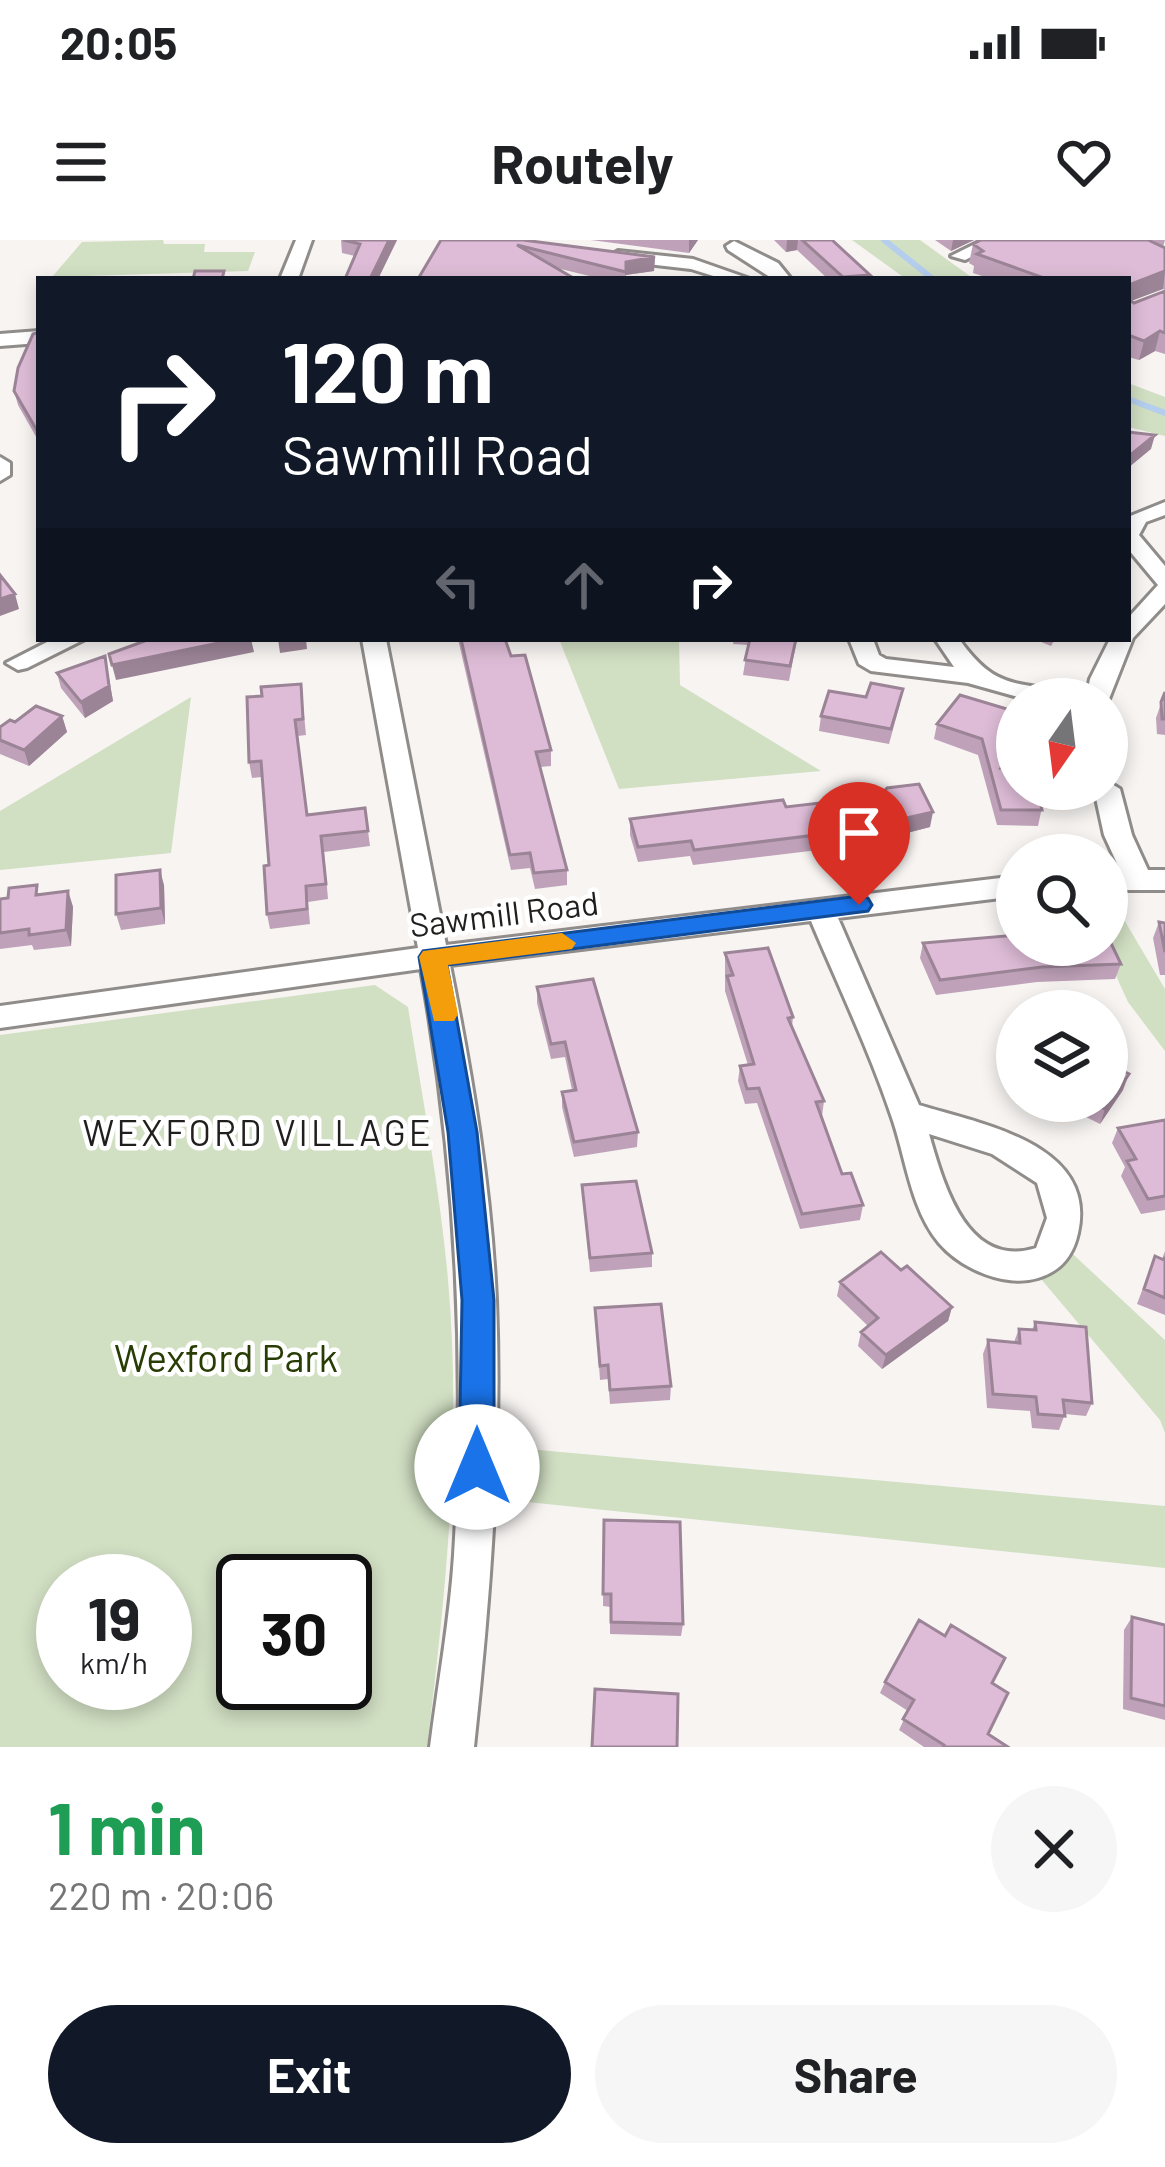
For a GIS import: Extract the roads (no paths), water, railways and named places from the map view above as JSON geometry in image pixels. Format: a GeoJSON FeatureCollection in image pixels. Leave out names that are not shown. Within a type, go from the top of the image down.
{"type":"FeatureCollection","features":[{"type":"Feature","properties":{"kind":"street"},"geometry":{"type":"LineString","coordinates":[[290,276],[304,240]]}},
{"type":"Feature","properties":{"kind":"street"},"geometry":{"type":"LineString","coordinates":[[958,256],[997,240]]}},
{"type":"Feature","properties":{"kind":"street"},"geometry":{"type":"LineString","coordinates":[[693,264],[721,256],[735,243],[780,276]]}},
{"type":"Feature","properties":{"kind":"street"},"geometry":{"type":"LineString","coordinates":[[593,252],[693,264],[731,276]]}},
{"type":"Feature","properties":{"kind":"street"},"geometry":{"type":"LineString","coordinates":[[0,340],[36,337]]}},
{"type":"Feature","properties":{"kind":"street"},"geometry":{"type":"LineString","coordinates":[[0,463],[0,475]]}},
{"type":"Feature","properties":{"kind":"street"},"geometry":{"type":"LineString","coordinates":[[1131,530],[1138,518],[1165,508]]}},
{"type":"Feature","properties":{"kind":"street"},"geometry":{"type":"LineString","coordinates":[[1131,539],[1165,580]]}},
{"type":"Feature","properties":{"kind":"street"},"geometry":{"type":"LineString","coordinates":[[1131,629],[1165,590]]}},
{"type":"Feature","properties":{"kind":"street"},"geometry":{"type":"LineString","coordinates":[[0,683],[9,662],[65,642]]}},
{"type":"Feature","properties":{"kind":"street"},"geometry":{"type":"LineString","coordinates":[[375,642],[394,725],[463,1132],[478,1300],[474,1558],[452,1747]]}},
{"type":"Feature","properties":{"kind":"street"},"geometry":{"type":"LineString","coordinates":[[861,642],[868,659],[880,666],[996,682]]}},
{"type":"Feature","properties":{"kind":"street"},"geometry":{"type":"LineString","coordinates":[[949,642],[973,676]]}},
{"type":"Feature","properties":{"kind":"street"},"geometry":{"type":"LineString","coordinates":[[1102,678],[1120,642]]}},
{"type":"Feature","properties":{"kind":"street"},"geometry":{"type":"LineString","coordinates":[[1112,810],[1118,835],[1151,880]]}},
{"type":"Feature","properties":{"kind":"street","name":"Sawmill Road"},"geometry":{"type":"LineString","coordinates":[[0,1017],[433,957],[996,889]]}},
{"type":"Feature","properties":{"kind":"street"},"geometry":{"type":"LineString","coordinates":[[821,910],[907,1114],[949,1230],[964,1245],[1015,1266],[1054,1256],[1062,1244],[1065,1210],[1048,1171],[1021,1154],[907,1114]]}},
{"type":"Feature","properties":{"kind":"waterway"},"geometry":{"type":"LineString","coordinates":[[884,240],[929,276]]}},
{"type":"Feature","properties":{"kind":"waterway"},"geometry":{"type":"LineString","coordinates":[[1131,400],[1165,413]]}},
{"type":"Feature","properties":{"kind":"district","name":"WEXFORD VILLAGE"},"geometry":{"type":"Point","coordinates":[258,1131]}},
{"type":"Feature","properties":{"kind":"park label","name":"Wexford Park"},"geometry":{"type":"Point","coordinates":[226,1356]}}]}
